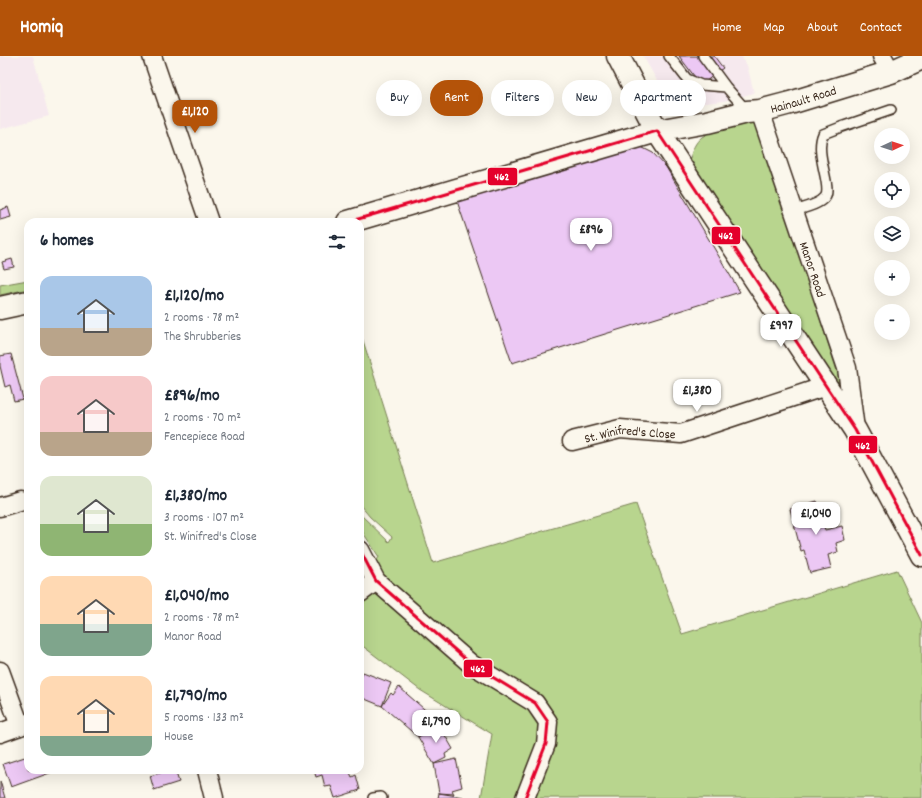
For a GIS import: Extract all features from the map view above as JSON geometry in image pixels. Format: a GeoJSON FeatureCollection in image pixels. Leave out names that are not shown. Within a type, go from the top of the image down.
{"type":"FeatureCollection","features":[{"type":"Feature","properties":{"kind":"main road","name":"Manor Road"},"geometry":{"type":"LineString","coordinates":[[618,56],[657,131],[855,430],[922,555]]}},
{"type":"Feature","properties":{"kind":"main road","name":"Hainault Road"},"geometry":{"type":"LineString","coordinates":[[362,218],[657,131],[707,122],[753,111],[887,64],[922,58]]}},
{"type":"Feature","properties":{"kind":"main road"},"geometry":{"type":"LineString","coordinates":[[0,308],[24,303]]}},
{"type":"Feature","properties":{"kind":"street"},"geometry":{"type":"LineString","coordinates":[[152,56],[208,218]]}},
{"type":"Feature","properties":{"kind":"street","name":"Manor Road"},"geometry":{"type":"LineString","coordinates":[[753,111],[794,211],[847,368],[855,430]]}},
{"type":"Feature","properties":{"kind":"street","name":"St. Winifred's Close"},"geometry":{"type":"LineString","coordinates":[[572,441],[620,429],[681,434],[826,386]]}},
{"type":"Feature","properties":{"kind":"street"},"geometry":{"type":"LineString","coordinates":[[0,507],[20,501]]}},
{"type":"Feature","properties":{"kind":"street"},"geometry":{"type":"LineString","coordinates":[[364,558],[376,581],[471,664],[535,704],[548,722],[546,744],[525,798]]}},
{"type":"Feature","properties":{"kind":"street"},"geometry":{"type":"LineString","coordinates":[[364,590],[376,581]]}},
{"type":"Feature","properties":{"kind":"street"},"geometry":{"type":"LineString","coordinates":[[0,671],[24,725],[0,733]]}},
{"type":"Feature","properties":{"kind":"street"},"geometry":{"type":"LineString","coordinates":[[208,774],[214,798]]}},
{"type":"Feature","properties":{"kind":"lane"},"geometry":{"type":"LineString","coordinates":[[669,56],[687,79],[701,85],[726,87]]}},
{"type":"Feature","properties":{"kind":"lane"},"geometry":{"type":"LineString","coordinates":[[703,56],[726,87],[753,111]]}},
{"type":"Feature","properties":{"kind":"lane"},"geometry":{"type":"LineString","coordinates":[[794,211],[816,203],[826,197],[826,182],[820,148],[823,134],[891,110]]}},
{"type":"Feature","properties":{"kind":"lane"},"geometry":{"type":"LineString","coordinates":[[373,798],[382,798]]}},
{"type":"Feature","properties":{"kind":"shaded area"},"geometry":{"type":"Polygon","coordinates":[[[0,56],[33,56],[49,116],[0,129],[0,56]]]}},
{"type":"Feature","properties":{"kind":"shaded area"},"geometry":{"type":"Polygon","coordinates":[[[643,56],[742,56],[747,65],[754,93],[724,101],[706,103],[706,80],[657,80],[643,56]]]}},
{"type":"Feature","properties":{"kind":"green space"},"geometry":{"type":"Polygon","coordinates":[[[756,121],[846,399],[741,242],[690,158],[697,141],[708,133],[728,126],[756,121]]]}},
{"type":"Feature","properties":{"kind":"green space"},"geometry":{"type":"Polygon","coordinates":[[[24,281],[24,290],[0,295],[0,285],[24,281]]]}},
{"type":"Feature","properties":{"kind":"green space"},"geometry":{"type":"Polygon","coordinates":[[[364,344],[433,563],[636,504],[682,634],[897,570],[922,623],[922,798],[481,798],[492,734],[420,690],[364,647],[364,581],[379,557],[364,534],[364,518],[389,542],[392,537],[364,510],[364,344]]]}},
{"type":"Feature","properties":{"kind":"building"},"geometry":{"type":"Polygon","coordinates":[[[679,56],[714,56],[723,68],[706,81],[697,80],[679,56]]]}},
{"type":"Feature","properties":{"kind":"building"},"geometry":{"type":"Polygon","coordinates":[[[637,145],[653,153],[666,167],[740,292],[512,363],[457,201],[637,145]]]}},
{"type":"Feature","properties":{"kind":"building"},"geometry":{"type":"Polygon","coordinates":[[[8,207],[11,217],[0,220],[0,210],[8,207]]]}},
{"type":"Feature","properties":{"kind":"building"},"geometry":{"type":"Polygon","coordinates":[[[12,259],[14,267],[4,269],[2,262],[12,259]]]}},
{"type":"Feature","properties":{"kind":"building"},"geometry":{"type":"Polygon","coordinates":[[[11,354],[23,399],[14,401],[10,385],[5,387],[0,366],[0,356],[11,354]]]}},
{"type":"Feature","properties":{"kind":"building"},"geometry":{"type":"Polygon","coordinates":[[[817,501],[825,530],[842,526],[845,540],[836,543],[838,552],[828,555],[831,568],[810,573],[804,550],[801,551],[790,509],[817,501]]]}},
{"type":"Feature","properties":{"kind":"building"},"geometry":{"type":"Polygon","coordinates":[[[364,672],[391,683],[382,706],[364,699],[364,672]]]}},
{"type":"Feature","properties":{"kind":"building"},"geometry":{"type":"Polygon","coordinates":[[[399,687],[432,716],[426,724],[430,728],[418,737],[382,706],[391,693],[393,695],[399,687]]]}},
{"type":"Feature","properties":{"kind":"building"},"geometry":{"type":"Polygon","coordinates":[[[439,725],[453,749],[445,754],[446,758],[434,764],[418,737],[439,725]]]}},
{"type":"Feature","properties":{"kind":"building"},"geometry":{"type":"Polygon","coordinates":[[[24,757],[24,774],[47,774],[11,787],[3,764],[24,757]]]}},
{"type":"Feature","properties":{"kind":"building"},"geometry":{"type":"Polygon","coordinates":[[[456,759],[462,787],[452,790],[454,794],[439,793],[434,764],[456,759]]]}},
{"type":"Feature","properties":{"kind":"building"},"geometry":{"type":"Polygon","coordinates":[[[157,774],[176,774],[179,782],[154,790],[150,776],[157,774]]]}},
{"type":"Feature","properties":{"kind":"building"},"geometry":{"type":"Polygon","coordinates":[[[315,774],[351,774],[352,777],[356,775],[360,790],[335,798],[331,786],[325,787],[322,775],[316,777],[315,774]]]}},
{"type":"Feature","properties":{"kind":"building"},"geometry":{"type":"Polygon","coordinates":[[[0,781],[5,798],[0,798],[0,781]]]}},
{"type":"Feature","properties":{"kind":"building"},"geometry":{"type":"Polygon","coordinates":[[[439,793],[463,797],[438,798],[439,793]]]}},
{"type":"Feature","properties":{"kind":"transit line","name":"462"},"geometry":{"type":"LineString","coordinates":[[657,131],[855,430],[922,555]]}},
{"type":"Feature","properties":{"kind":"transit line","name":"462"},"geometry":{"type":"LineString","coordinates":[[362,218],[657,131]]}},
{"type":"Feature","properties":{"kind":"transit line","name":"462"},"geometry":{"type":"LineString","coordinates":[[364,558],[376,581],[471,664],[535,703],[548,722],[546,744],[525,798]]}}]}
